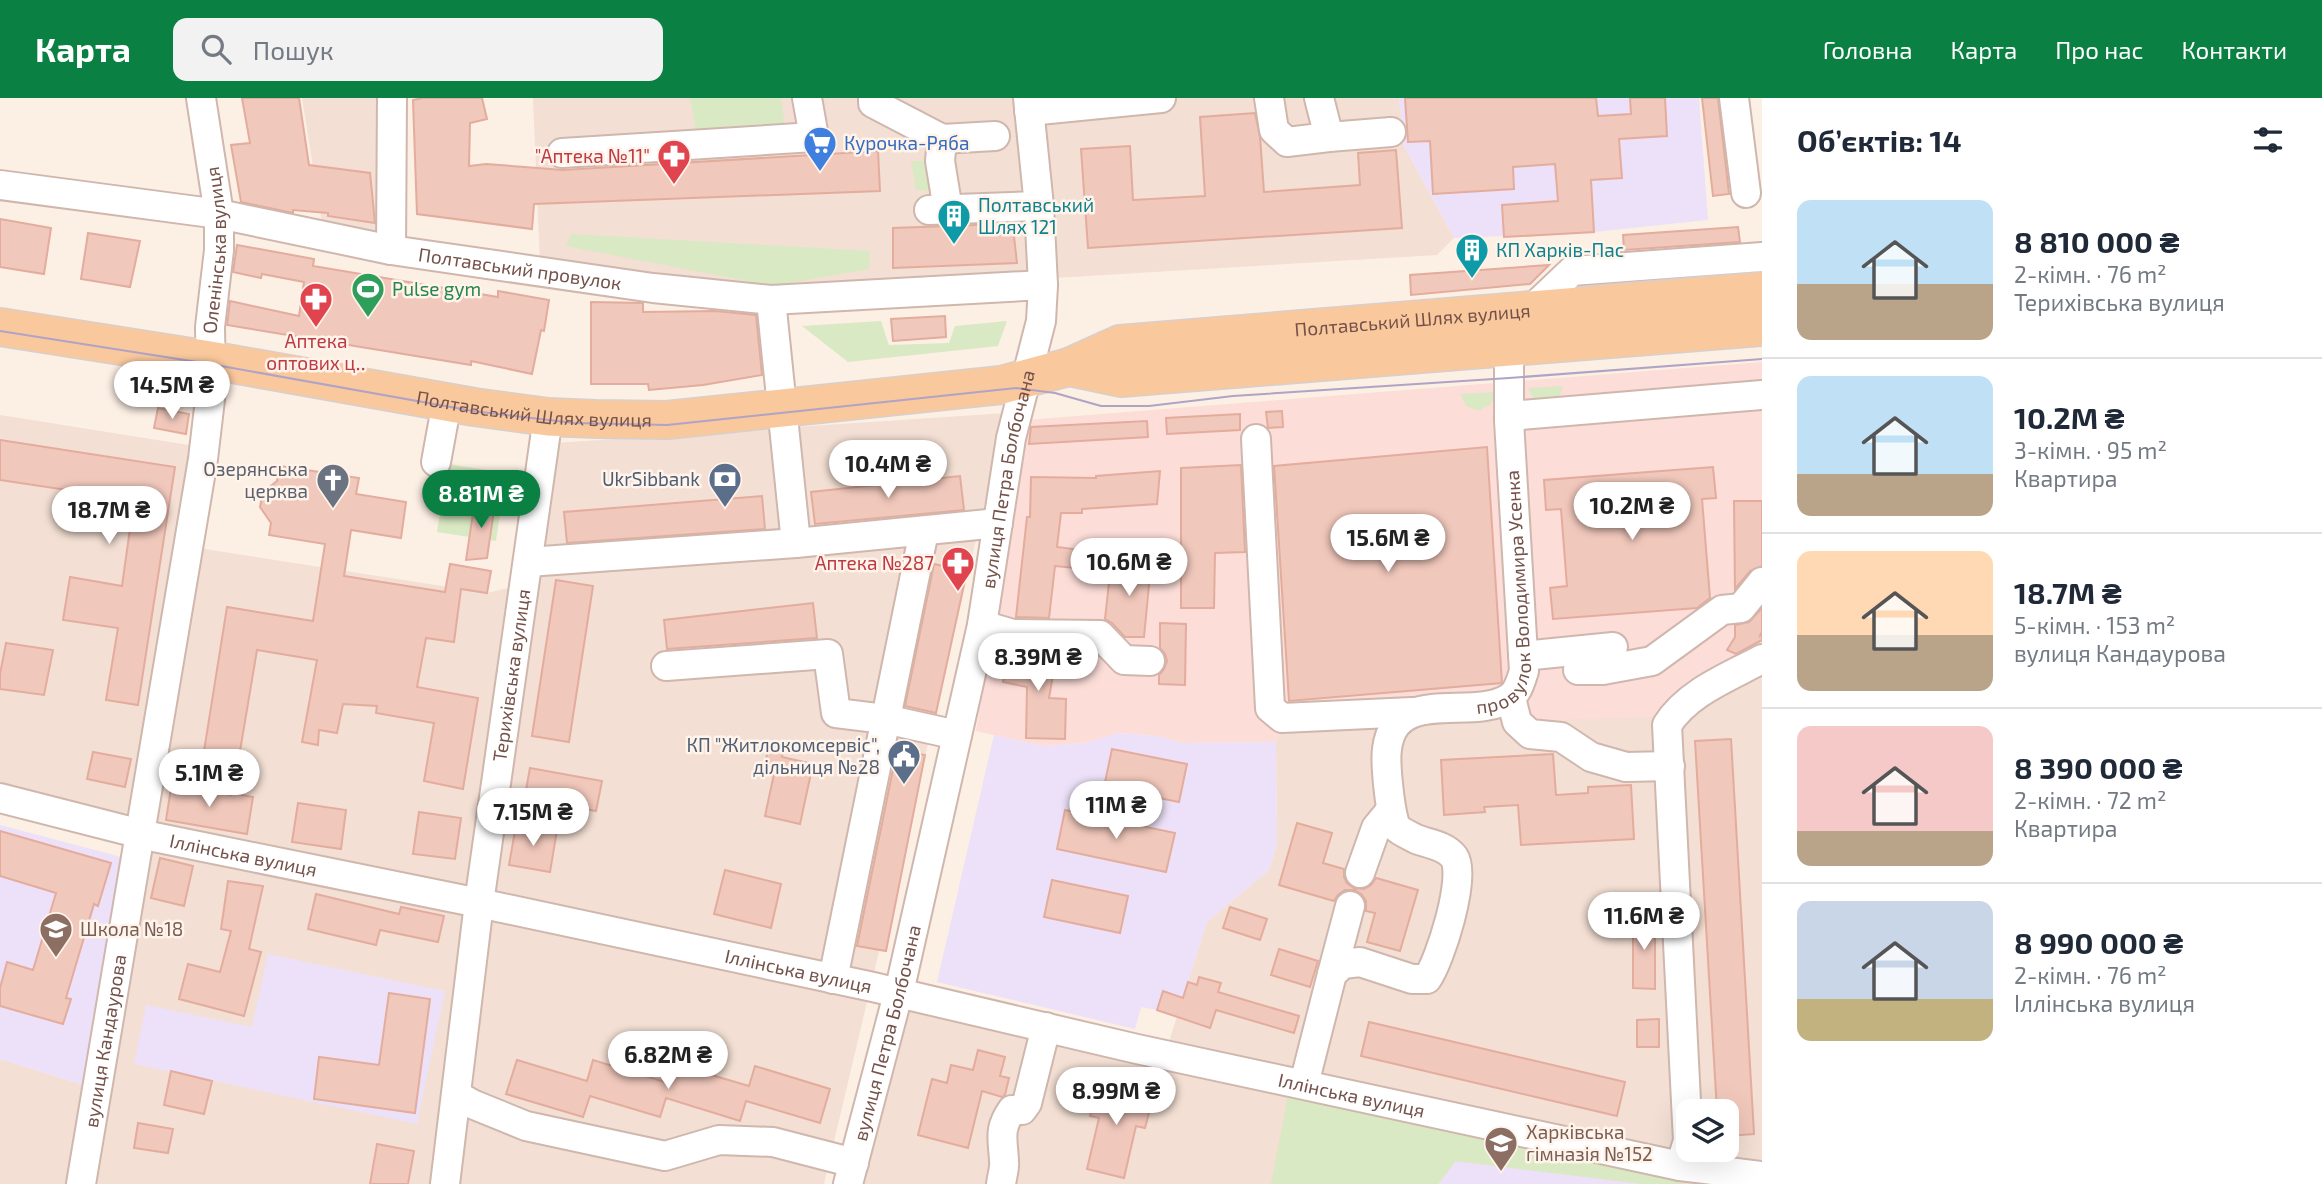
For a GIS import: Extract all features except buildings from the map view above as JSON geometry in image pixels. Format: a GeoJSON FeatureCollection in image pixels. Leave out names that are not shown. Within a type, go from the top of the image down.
{"type":"FeatureCollection","features":[{"type":"Feature","properties":{"kind":"main road","name":"Полтавський Шлях вулиця"},"geometry":{"type":"LineString","coordinates":[[1516,323],[1762,291]]}},
{"type":"Feature","properties":{"kind":"main road","name":"Полтавський Шлях вулиця"},"geometry":{"type":"LineString","coordinates":[[0,327],[548,417],[667,420],[1002,385],[1069,367],[1120,344],[1516,323],[1762,327]]}},
{"type":"Feature","properties":{"kind":"street","name":"Оленінська вулиця"},"geometry":{"type":"LineString","coordinates":[[201,98],[219,214],[219,250],[210,327],[210,360]]}},
{"type":"Feature","properties":{"kind":"street"},"geometry":{"type":"LineString","coordinates":[[562,153],[814,137],[807,98]]}},
{"type":"Feature","properties":{"kind":"street"},"geometry":{"type":"LineString","coordinates":[[873,98],[873,103],[942,139],[995,136]]}},
{"type":"Feature","properties":{"kind":"street"},"geometry":{"type":"LineString","coordinates":[[1029,104],[1161,98]]}},
{"type":"Feature","properties":{"kind":"street"},"geometry":{"type":"LineString","coordinates":[[1269,98],[1275,130],[1287,142],[1389,132]]}},
{"type":"Feature","properties":{"kind":"street"},"geometry":{"type":"LineString","coordinates":[[1319,98],[1329,136]]}},
{"type":"Feature","properties":{"kind":"street"},"geometry":{"type":"LineString","coordinates":[[1734,98],[1746,193]]}},
{"type":"Feature","properties":{"kind":"street"},"geometry":{"type":"LineString","coordinates":[[391,250],[396,99]]}},
{"type":"Feature","properties":{"kind":"street","name":"вулиця Петра Болбочана"},"geometry":{"type":"LineString","coordinates":[[851,1178],[898,993],[982,625],[1011,438],[1041,321],[1043,285],[1039,206],[1029,104]]}},
{"type":"Feature","properties":{"kind":"street"},"geometry":{"type":"LineString","coordinates":[[942,139],[938,210],[1039,206]]}},
{"type":"Feature","properties":{"kind":"street","name":"Полтавський провулок"},"geometry":{"type":"LineString","coordinates":[[0,185],[219,214],[391,250],[653,288],[771,300],[1043,285]]}},
{"type":"Feature","properties":{"kind":"street"},"geometry":{"type":"LineString","coordinates":[[1516,323],[1572,271],[1762,257]]}},
{"type":"Feature","properties":{"kind":"street"},"geometry":{"type":"LineString","coordinates":[[771,300],[796,543]]}},
{"type":"Feature","properties":{"kind":"street","name":"провулок Володимира Усенка"},"geometry":{"type":"LineString","coordinates":[[1256,439],[1270,709],[1283,718],[1412,712],[1495,704],[1511,698],[1519,687],[1524,671],[1509,416],[1516,323]]}},
{"type":"Feature","properties":{"kind":"street","name":"вулиця Кандаурова"},"geometry":{"type":"LineString","coordinates":[[81,1184],[203,459],[211,391],[210,360]]}},
{"type":"Feature","properties":{"kind":"street"},"geometry":{"type":"LineString","coordinates":[[1509,416],[1762,395]]}},
{"type":"Feature","properties":{"kind":"street"},"geometry":{"type":"LineString","coordinates":[[436,462],[447,402]]}},
{"type":"Feature","properties":{"kind":"street","name":"Терихівська вулиця"},"geometry":{"type":"LineString","coordinates":[[445,1184],[479,903],[548,417]]}},
{"type":"Feature","properties":{"kind":"street"},"geometry":{"type":"LineString","coordinates":[[527,562],[796,543],[998,523]]}},
{"type":"Feature","properties":{"kind":"street"},"geometry":{"type":"LineString","coordinates":[[833,979],[924,531]]}},
{"type":"Feature","properties":{"kind":"street"},"geometry":{"type":"LineString","coordinates":[[1578,670],[1603,670],[1652,661],[1722,610],[1741,608],[1762,582]]}},
{"type":"Feature","properties":{"kind":"street"},"geometry":{"type":"LineString","coordinates":[[982,625],[1013,634],[1100,635],[1124,660],[1150,661]]}},
{"type":"Feature","properties":{"kind":"street"},"geometry":{"type":"LineString","coordinates":[[1523,656],[1613,647]]}},
{"type":"Feature","properties":{"kind":"street"},"geometry":{"type":"LineString","coordinates":[[666,666],[828,654],[836,713],[885,719],[957,735]]}},
{"type":"Feature","properties":{"kind":"street"},"geometry":{"type":"LineString","coordinates":[[1680,1166],[1688,1141],[1667,725],[1676,711],[1696,695],[1762,659]]}},
{"type":"Feature","properties":{"kind":"street"},"geometry":{"type":"LineString","coordinates":[[1511,698],[1517,722],[1530,734],[1561,737],[1591,757],[1626,767],[1670,766]]}},
{"type":"Feature","properties":{"kind":"street"},"geometry":{"type":"LineString","coordinates":[[1332,974],[1343,964],[1360,962],[1412,979],[1427,979],[1434,969],[1459,876],[1455,858],[1445,849],[1414,838],[1398,828],[1390,811],[1387,748],[1397,723],[1412,712]]}},
{"type":"Feature","properties":{"kind":"street","name":"Іллінська вулиця"},"geometry":{"type":"LineString","coordinates":[[0,798],[141,835],[479,903],[898,993],[1225,1072],[1263,1080],[1304,1084],[1680,1166],[1752,1178]]}},
{"type":"Feature","properties":{"kind":"street"},"geometry":{"type":"LineString","coordinates":[[1360,873],[1376,828],[1390,811]]}},
{"type":"Feature","properties":{"kind":"street"},"geometry":{"type":"LineString","coordinates":[[1304,1084],[1350,906]]}},
{"type":"Feature","properties":{"kind":"street"},"geometry":{"type":"LineString","coordinates":[[1001,1184],[1005,1163],[1001,1138],[1004,1121],[1012,1110],[1022,1110],[1027,1103],[1046,1027]]}},
{"type":"Feature","properties":{"kind":"street"},"geometry":{"type":"LineString","coordinates":[[456,1095],[526,1126],[665,1156],[719,1140],[773,1142],[851,1178]]}},
{"type":"Feature","properties":{"kind":"shaded area"},"geometry":{"type":"Polygon","coordinates":[[[302,98],[391,98],[383,236],[322,223],[302,98]]]}},
{"type":"Feature","properties":{"kind":"shaded area"},"geometry":{"type":"Polygon","coordinates":[[[533,98],[1399,98],[1404,146],[1454,238],[1437,255],[773,295],[540,263],[533,98]]]}},
{"type":"Feature","properties":{"kind":"shaded area"},"geometry":{"type":"Polygon","coordinates":[[[1399,98],[1699,98],[1708,220],[1594,232],[1454,238],[1404,146],[1399,98]]]}},
{"type":"Feature","properties":{"kind":"shaded area"},"geometry":{"type":"Polygon","coordinates":[[[1762,362],[1762,666],[1679,716],[1281,729],[1276,742],[1182,743],[1158,736],[1118,733],[1086,743],[1043,746],[976,731],[1026,420],[1762,362]]]}},
{"type":"Feature","properties":{"kind":"shaded area"},"geometry":{"type":"Polygon","coordinates":[[[1006,413],[824,1184],[0,1184],[0,1059],[90,1087],[154,820],[0,786],[0,415],[195,446],[179,545],[487,593],[533,582],[555,443],[1006,413]]]}},
{"type":"Feature","properties":{"kind":"shaded area"},"geometry":{"type":"Polygon","coordinates":[[[1762,666],[1762,1184],[860,1184],[906,1002],[1167,1048],[1207,922],[1269,870],[1277,844],[1276,742],[1281,729],[1762,666]]]}},
{"type":"Feature","properties":{"kind":"shaded area"},"geometry":{"type":"Polygon","coordinates":[[[1118,733],[1158,736],[1182,743],[1276,742],[1277,844],[1269,870],[1207,922],[1183,998],[1163,991],[1157,1010],[1141,1007],[1135,1029],[937,982],[994,735],[1043,746],[1086,743],[1118,733]]]}},
{"type":"Feature","properties":{"kind":"shaded area","name":"Школа №18"},"geometry":{"type":"Polygon","coordinates":[[[0,825],[129,859],[90,1087],[0,1059],[0,825]]]}},
{"type":"Feature","properties":{"kind":"shaded area"},"geometry":{"type":"Polygon","coordinates":[[[268,954],[445,991],[417,1124],[134,1064],[146,1005],[252,1027],[268,954]]]}},
{"type":"Feature","properties":{"kind":"shaded area","name":"Харківська гімназія №152"},"geometry":{"type":"Polygon","coordinates":[[[1456,1161],[1642,1184],[1438,1184],[1456,1161]]]}},
{"type":"Feature","properties":{"kind":"green space"},"geometry":{"type":"Polygon","coordinates":[[[690,98],[781,98],[785,129],[697,136],[690,98]]]}},
{"type":"Feature","properties":{"kind":"green space"},"geometry":{"type":"Polygon","coordinates":[[[911,161],[940,161],[945,192],[916,190],[911,161]]]}},
{"type":"Feature","properties":{"kind":"green space"},"geometry":{"type":"Polygon","coordinates":[[[571,234],[870,251],[869,269],[773,286],[566,246],[571,234]]]}},
{"type":"Feature","properties":{"kind":"green space"},"geometry":{"type":"Polygon","coordinates":[[[881,321],[889,345],[949,343],[955,326],[1007,321],[998,346],[848,362],[802,326],[881,321]]]}},
{"type":"Feature","properties":{"kind":"green space"},"geometry":{"type":"Polygon","coordinates":[[[1563,386],[1559,398],[1534,400],[1528,388],[1563,386]]]}},
{"type":"Feature","properties":{"kind":"green space"},"geometry":{"type":"Polygon","coordinates":[[[1495,392],[1491,404],[1479,411],[1466,406],[1460,394],[1495,392]]]}},
{"type":"Feature","properties":{"kind":"green space"},"geometry":{"type":"Polygon","coordinates":[[[448,464],[506,473],[496,541],[437,532],[448,464]]]}},
{"type":"Feature","properties":{"kind":"green space"},"geometry":{"type":"Polygon","coordinates":[[[1289,1090],[1472,1127],[1679,1180],[1683,1184],[1642,1184],[1456,1161],[1438,1184],[1271,1184],[1289,1090]]]}},
{"type":"Feature","properties":{"kind":"tram line"},"geometry":{"type":"LineString","coordinates":[[0,331],[210,364],[473,411],[574,423],[667,425],[1016,388],[1055,393],[1101,406],[1149,406],[1233,396],[1762,359]]}},
{"type":"Feature","properties":{"kind":"place","name":"Курочка-Ряба"},"geometry":{"type":"Point","coordinates":[820,173]}},
{"type":"Feature","properties":{"kind":"place","name":"\"Аптека №11\""},"geometry":{"type":"Point","coordinates":[674,186]}},
{"type":"Feature","properties":{"kind":"place","name":"Полтавський Шлях 121"},"geometry":{"type":"Point","coordinates":[954,246]}},
{"type":"Feature","properties":{"kind":"place","name":"КП Харків-Пас"},"geometry":{"type":"Point","coordinates":[1472,280]}},
{"type":"Feature","properties":{"kind":"place","name":"Pulse gym"},"geometry":{"type":"Point","coordinates":[368,319]}},
{"type":"Feature","properties":{"kind":"place","name":"Аптека оптових ц‥"},"geometry":{"type":"Point","coordinates":[316,329]}},
{"type":"Feature","properties":{"kind":"place","name":"UkrSibbank"},"geometry":{"type":"Point","coordinates":[725,509]}},
{"type":"Feature","properties":{"kind":"place","name":"Озерянська церква"},"geometry":{"type":"Point","coordinates":[333,510]}},
{"type":"Feature","properties":{"kind":"place","name":"Аптека №287"},"geometry":{"type":"Point","coordinates":[958,593]}},
{"type":"Feature","properties":{"kind":"place","name":"КП \"Житлокомсервіс\", дільниця №28"},"geometry":{"type":"Point","coordinates":[904,786]}},
{"type":"Feature","properties":{"kind":"place","name":"Школа №18"},"geometry":{"type":"Point","coordinates":[56,959]}},
{"type":"Feature","properties":{"kind":"place","name":"Харківська гімназія №152"},"geometry":{"type":"Point","coordinates":[1501,1173]}}]}
